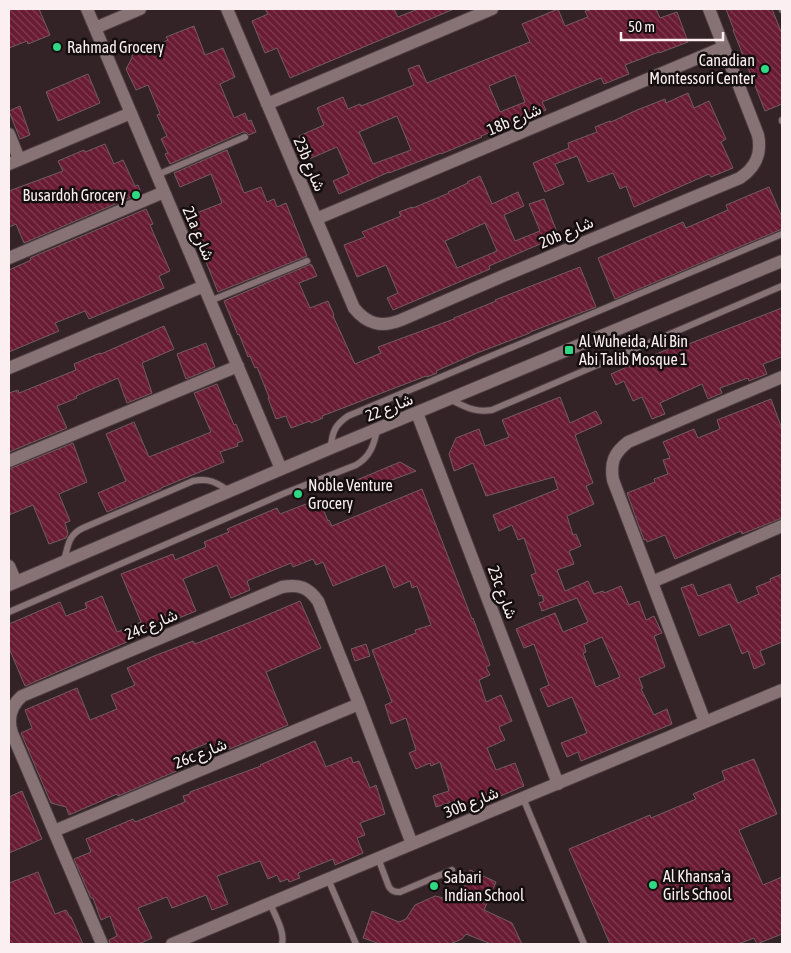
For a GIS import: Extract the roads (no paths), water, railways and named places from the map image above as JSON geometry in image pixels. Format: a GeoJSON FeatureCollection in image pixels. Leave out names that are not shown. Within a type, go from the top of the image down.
{"type":"FeatureCollection","features":[{"type":"Feature","properties":{"kind":"street","name":"21a شارع"},"geometry":{"type":"LineString","coordinates":[[87,9],[281,469]]}},
{"type":"Feature","properties":{"kind":"street"},"geometry":{"type":"LineString","coordinates":[[95,28],[140,9]]}},
{"type":"Feature","properties":{"kind":"street","name":"23b شارع"},"geometry":{"type":"LineString","coordinates":[[227,9],[354,308],[366,320],[374,323]]}},
{"type":"Feature","properties":{"kind":"street"},"geometry":{"type":"LineString","coordinates":[[267,104],[492,9]]}},
{"type":"Feature","properties":{"kind":"street"},"geometry":{"type":"LineString","coordinates":[[710,9],[724,48]]}},
{"type":"Feature","properties":{"kind":"street","name":"20b شارع"},"geometry":{"type":"LineString","coordinates":[[374,323],[394,323],[740,178],[747,173],[757,159],[760,143],[724,48]]}},
{"type":"Feature","properties":{"kind":"street","name":"18b شارع"},"geometry":{"type":"LineString","coordinates":[[316,220],[724,48]]}},
{"type":"Feature","properties":{"kind":"street"},"geometry":{"type":"LineString","coordinates":[[9,134],[14,162],[131,112]]}},
{"type":"Feature","properties":{"kind":"street"},"geometry":{"type":"LineString","coordinates":[[9,258],[164,192]]}},
{"type":"Feature","properties":{"kind":"street","name":"شارع 22"},"geometry":{"type":"LineString","coordinates":[[12,583],[782,261]]}},
{"type":"Feature","properties":{"kind":"street"},"geometry":{"type":"LineString","coordinates":[[9,368],[204,286]]}},
{"type":"Feature","properties":{"kind":"street"},"geometry":{"type":"LineString","coordinates":[[9,461],[238,366]]}},
{"type":"Feature","properties":{"kind":"street"},"geometry":{"type":"LineString","coordinates":[[705,722],[613,480],[612,462],[621,447],[628,442],[782,377]]}},
{"type":"Feature","properties":{"kind":"street","name":"23c شارع"},"geometry":{"type":"LineString","coordinates":[[417,413],[558,784]]}},
{"type":"Feature","properties":{"kind":"street"},"geometry":{"type":"LineString","coordinates":[[652,582],[782,526]]}},
{"type":"Feature","properties":{"kind":"street"},"geometry":{"type":"LineString","coordinates":[[9,566],[12,583]]}},
{"type":"Feature","properties":{"kind":"street","name":"24c شارع"},"geometry":{"type":"LineString","coordinates":[[54,831],[10,726],[9,720],[13,706],[22,696],[282,587],[290,585],[299,586],[313,594],[318,601],[360,704]]}},
{"type":"Feature","properties":{"kind":"street","name":"30b شارع"},"geometry":{"type":"LineString","coordinates":[[172,944],[705,722],[782,692]]}},
{"type":"Feature","properties":{"kind":"street"},"geometry":{"type":"LineString","coordinates":[[360,704],[412,844]]}},
{"type":"Feature","properties":{"kind":"street","name":"26c شارع"},"geometry":{"type":"LineString","coordinates":[[54,831],[360,704]]}},
{"type":"Feature","properties":{"kind":"street"},"geometry":{"type":"LineString","coordinates":[[54,831],[102,944]]}},
{"type":"Feature","properties":{"kind":"lane"},"geometry":{"type":"LineString","coordinates":[[157,175],[246,137]]}},
{"type":"Feature","properties":{"kind":"lane"},"geometry":{"type":"LineString","coordinates":[[331,448],[335,429],[340,421],[348,416],[782,234]]}},
{"type":"Feature","properties":{"kind":"lane"},"geometry":{"type":"LineString","coordinates":[[210,301],[307,261]]}},
{"type":"Feature","properties":{"kind":"lane"},"geometry":{"type":"LineString","coordinates":[[450,399],[476,411],[492,410],[782,286]]}},
{"type":"Feature","properties":{"kind":"lane"},"geometry":{"type":"LineString","coordinates":[[9,612],[285,493],[356,465],[362,462],[370,452],[377,430]]}},
{"type":"Feature","properties":{"kind":"lane"},"geometry":{"type":"LineString","coordinates":[[64,561],[70,537],[76,531],[83,528],[193,482],[210,480],[230,491]]}},
{"type":"Feature","properties":{"kind":"lane"},"geometry":{"type":"LineString","coordinates":[[523,798],[584,944]]}},
{"type":"Feature","properties":{"kind":"lane"},"geometry":{"type":"LineString","coordinates":[[378,858],[389,887],[395,892],[400,892],[452,870]]}},
{"type":"Feature","properties":{"kind":"lane"},"geometry":{"type":"LineString","coordinates":[[328,879],[356,944]]}},
{"type":"Feature","properties":{"kind":"lane"},"geometry":{"type":"LineString","coordinates":[[270,903],[282,931],[282,944]]}},
{"type":"Feature","properties":{"kind":"place","name":"Rahmad Grocery"},"geometry":{"type":"Point","coordinates":[57,47]}},
{"type":"Feature","properties":{"kind":"place","name":"Canadian Montessori Center"},"geometry":{"type":"Point","coordinates":[765,69]}},
{"type":"Feature","properties":{"kind":"place","name":"Busardoh Grocery"},"geometry":{"type":"Point","coordinates":[136,195]}},
{"type":"Feature","properties":{"kind":"place","name":"Al Wuheida, Ali Bin Abi Talib Mosque 1"},"geometry":{"type":"Point","coordinates":[569,350]}},
{"type":"Feature","properties":{"kind":"place","name":"Noble Venture Grocery"},"geometry":{"type":"Point","coordinates":[298,494]}},
{"type":"Feature","properties":{"kind":"place","name":"Al Khansa'a Girls School"},"geometry":{"type":"Point","coordinates":[653,885]}},
{"type":"Feature","properties":{"kind":"place","name":"Sabari Indian School"},"geometry":{"type":"Point","coordinates":[434,886]}}]}
